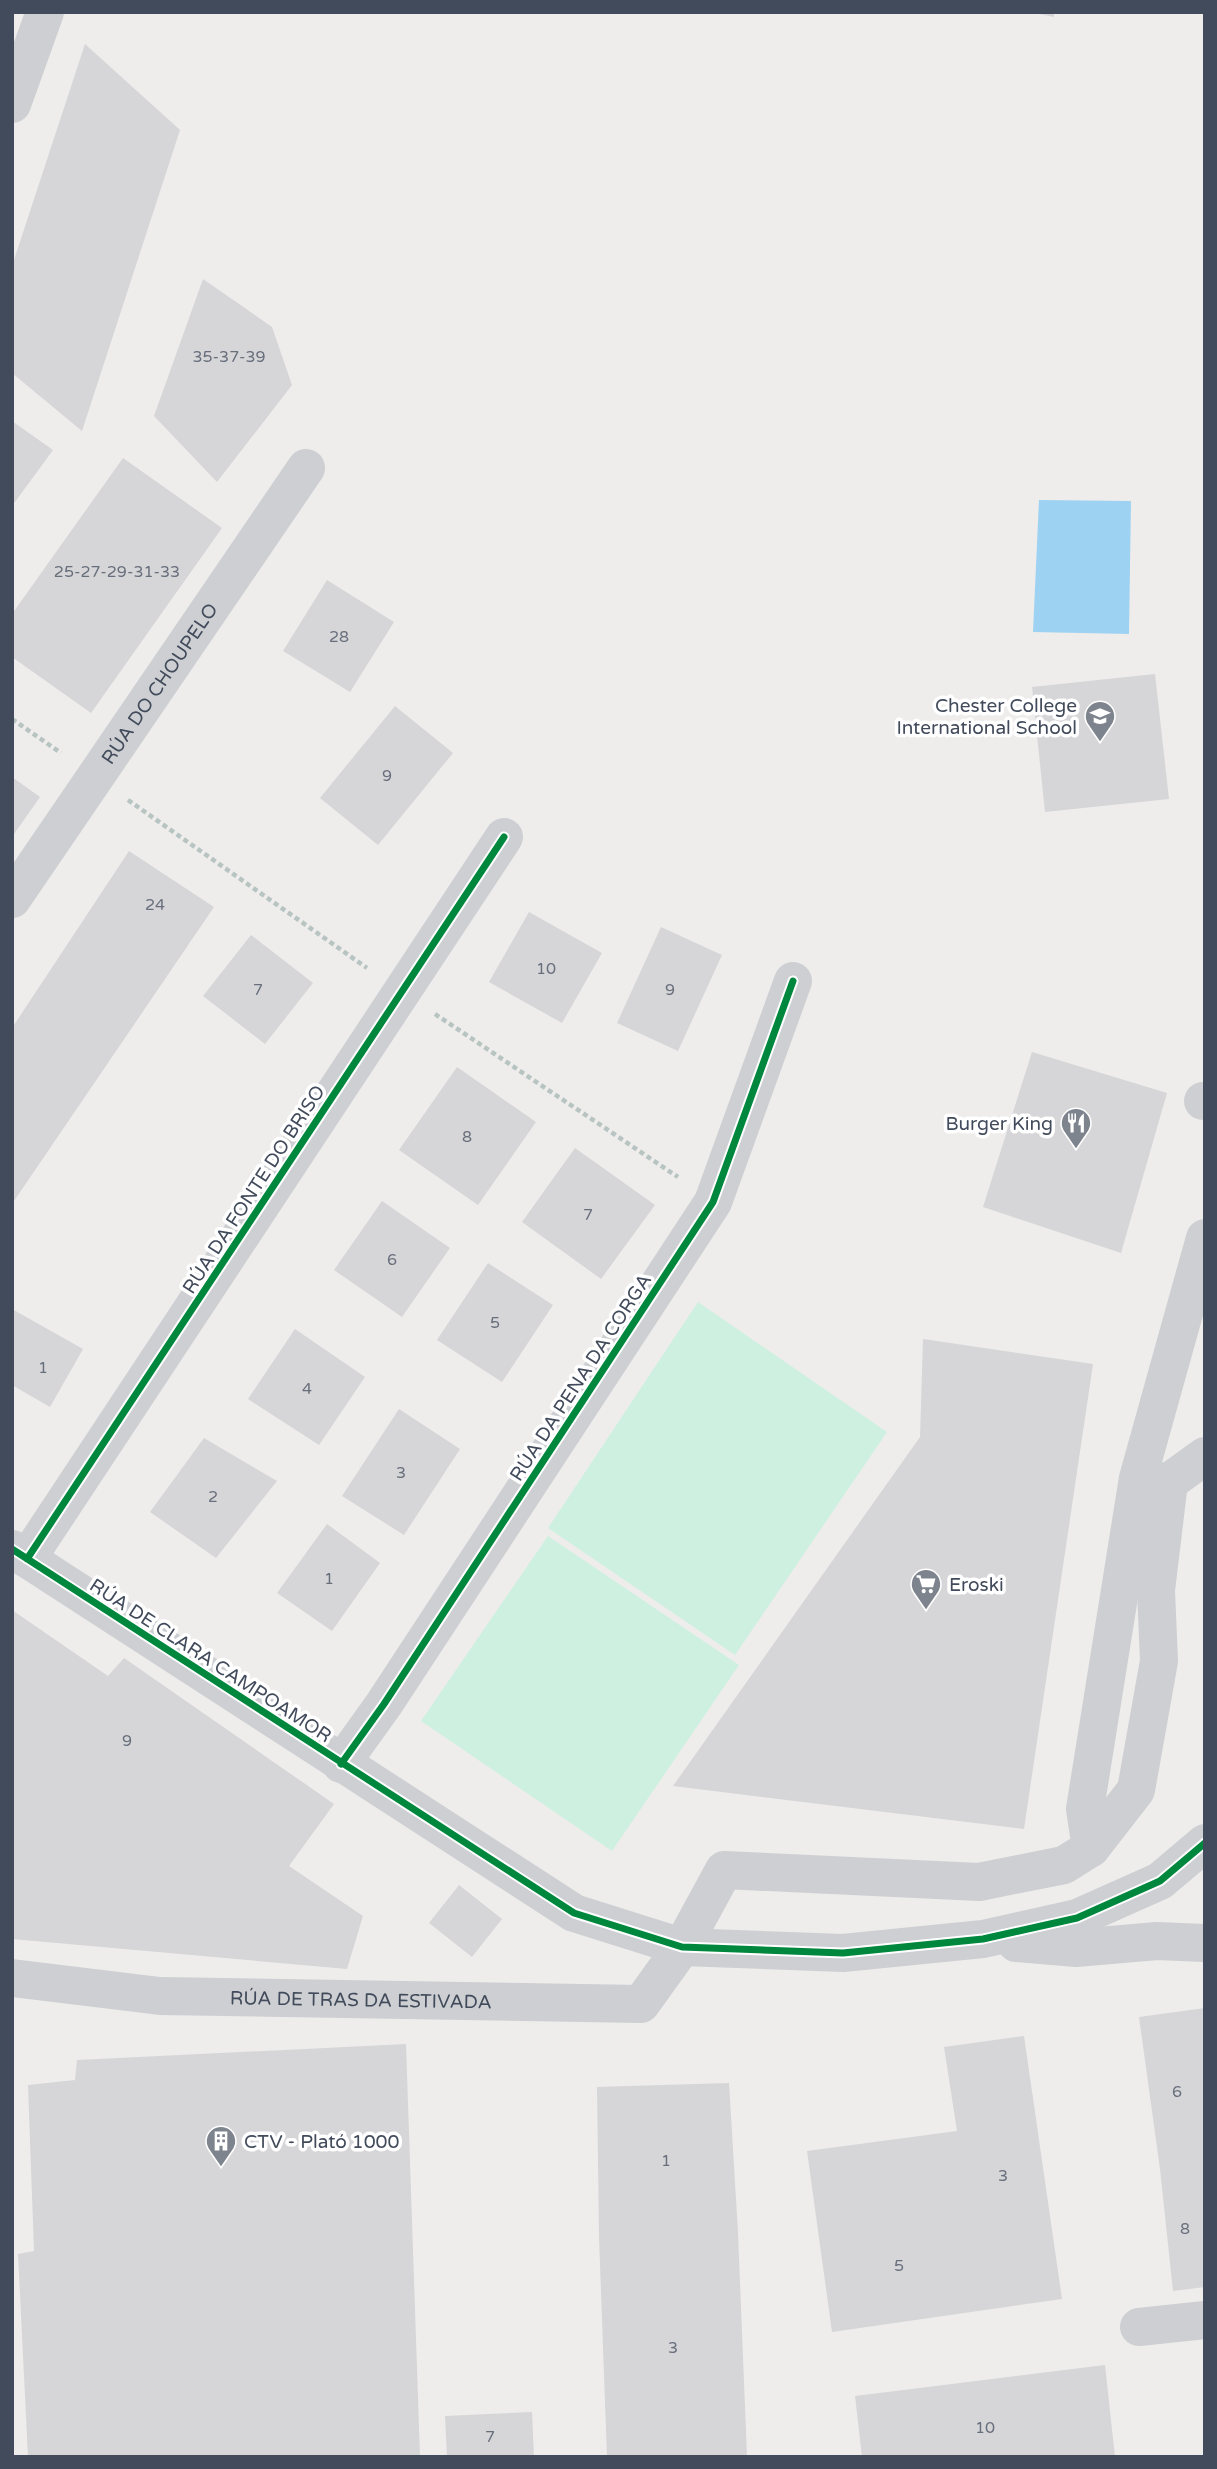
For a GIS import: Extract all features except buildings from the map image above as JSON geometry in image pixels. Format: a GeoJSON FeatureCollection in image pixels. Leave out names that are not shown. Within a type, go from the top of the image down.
{"type":"FeatureCollection","features":[{"type":"Feature","properties":{"kind":"street"},"geometry":{"type":"LineString","coordinates":[[12,104],[45,12]]}},
{"type":"Feature","properties":{"kind":"street","name":"RÚA DO CHOUPELO"},"geometry":{"type":"LineString","coordinates":[[12,899],[306,468]]}},
{"type":"Feature","properties":{"kind":"street","name":"RÚA DA FONTE DO BRISO"},"geometry":{"type":"LineString","coordinates":[[20,1554],[402,992],[504,837]]}},
{"type":"Feature","properties":{"kind":"street","name":"RÚA DA PENA DA CORGA"},"geometry":{"type":"LineString","coordinates":[[341,1764],[392,1692],[713,1202],[793,981]]}},
{"type":"Feature","properties":{"kind":"street"},"geometry":{"type":"LineString","coordinates":[[682,1947],[724,1870],[979,1882],[1064,1865],[1091,1848],[1085,1809],[1205,1238]]}},
{"type":"Feature","properties":{"kind":"street"},"geometry":{"type":"LineString","coordinates":[[1154,1480],[1205,1456]]}},
{"type":"Feature","properties":{"kind":"street","name":"RÚA DE CLARA CAMPOAMOR"},"geometry":{"type":"LineString","coordinates":[[20,1554],[573,1913],[682,1947],[843,1953],[983,1940]]}},
{"type":"Feature","properties":{"kind":"street"},"geometry":{"type":"LineString","coordinates":[[983,1940],[1077,1918],[1160,1881],[1205,1843]]}},
{"type":"Feature","properties":{"kind":"street"},"geometry":{"type":"LineString","coordinates":[[983,1940],[1076,1948],[1157,1941],[1205,1943]]}},
{"type":"Feature","properties":{"kind":"street","name":"RÚA DE TRAS DA ESTIVADA"},"geometry":{"type":"LineString","coordinates":[[12,1978],[160,1996],[641,2004],[682,1947]]}},
{"type":"Feature","properties":{"kind":"street"},"geometry":{"type":"LineString","coordinates":[[1139,2327],[1205,2320]]}},
{"type":"Feature","properties":{"kind":"path"},"geometry":{"type":"LineString","coordinates":[[12,719],[402,992],[713,1202]]}},
{"type":"Feature","properties":{"kind":"green space"},"geometry":{"type":"Polygon","coordinates":[[[698,1302],[887,1432],[735,1655],[548,1528],[698,1302]]]}},
{"type":"Feature","properties":{"kind":"green space"},"geometry":{"type":"Polygon","coordinates":[[[548,1536],[739,1665],[612,1851],[421,1721],[548,1536]]]}},
{"type":"Feature","properties":{"kind":"water"},"geometry":{"type":"Polygon","coordinates":[[[1039,500],[1131,501],[1129,634],[1033,632],[1039,500]]]}},
{"type":"Feature","properties":{"kind":"cycle path"},"geometry":{"type":"LineString","coordinates":[[27,1559],[504,837]]}},
{"type":"Feature","properties":{"kind":"cycle path"},"geometry":{"type":"LineString","coordinates":[[341,1764],[384,1704],[713,1202],[793,981]]}},
{"type":"Feature","properties":{"kind":"cycle path"},"geometry":{"type":"LineString","coordinates":[[12,1549],[574,1913],[682,1947],[843,1953],[983,1939],[1077,1918],[1160,1881],[1205,1843]]}},
{"type":"Feature","properties":{"kind":"place","name":"Chester College International School"},"geometry":{"type":"Point","coordinates":[1100,743]}},
{"type":"Feature","properties":{"kind":"place","name":"Burger King"},"geometry":{"type":"Point","coordinates":[1076,1150]}},
{"type":"Feature","properties":{"kind":"place","name":"Eroski"},"geometry":{"type":"Point","coordinates":[926,1611]}},
{"type":"Feature","properties":{"kind":"place","name":"CTV - Plató 1000"},"geometry":{"type":"Point","coordinates":[221,2168]}}]}
